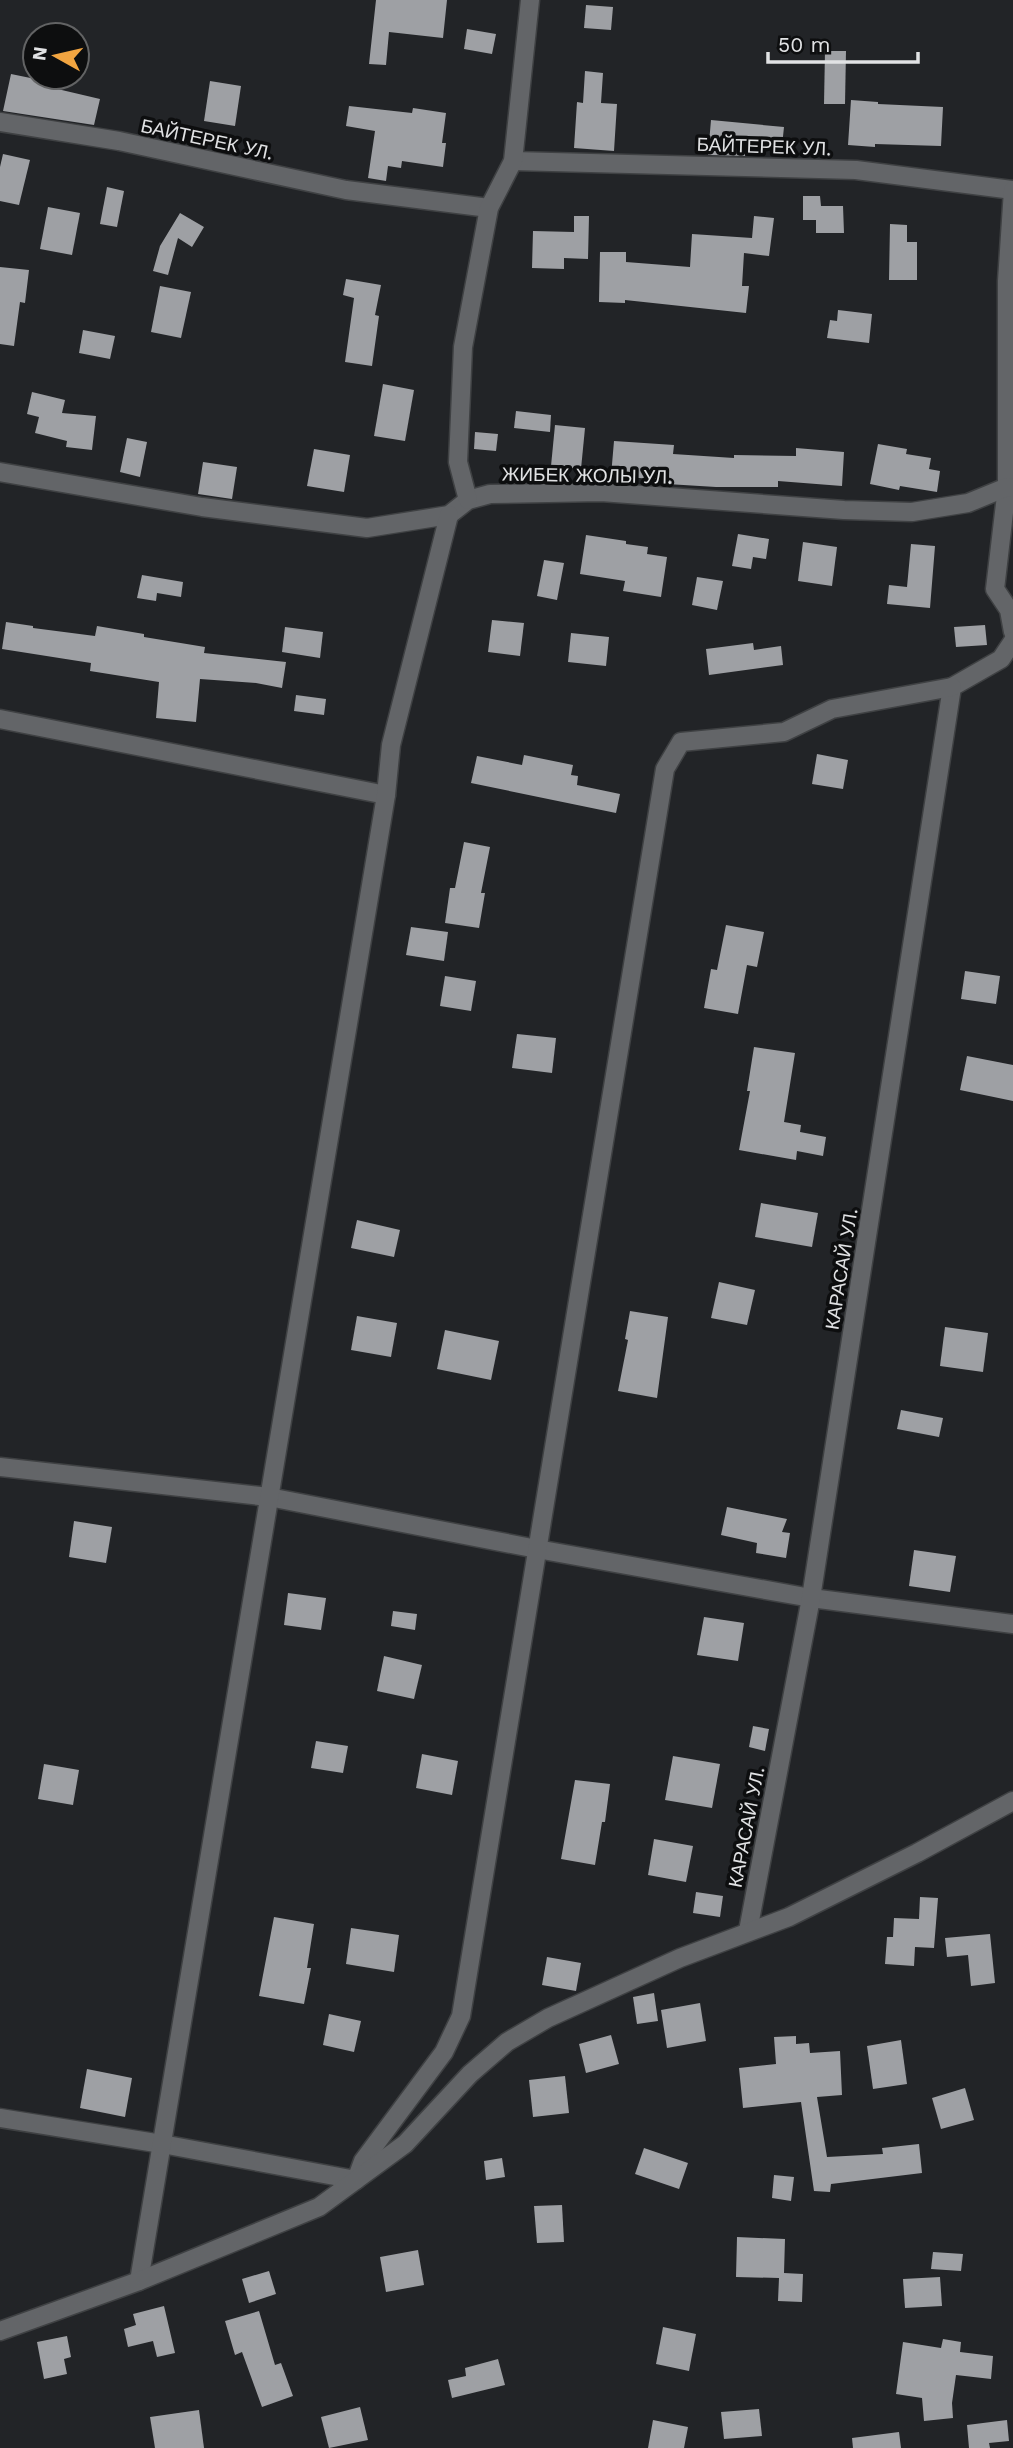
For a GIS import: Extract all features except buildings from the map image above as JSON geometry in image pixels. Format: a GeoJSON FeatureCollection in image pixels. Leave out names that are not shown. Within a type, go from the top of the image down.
{"type":"FeatureCollection","features":[{"type":"Feature","properties":{"kind":"street"},"geometry":{"type":"LineString","coordinates":[[468,500],[458,462],[463,347],[489,208],[513,161],[530,0]]}},
{"type":"Feature","properties":{"kind":"street","name":"БАЙТЕРЕК УЛ."},"geometry":{"type":"LineString","coordinates":[[0,122],[119,141],[346,190],[489,208]]}},
{"type":"Feature","properties":{"kind":"street","name":"БАЙТЕРЕК УЛ."},"geometry":{"type":"LineString","coordinates":[[513,161],[856,170],[1013,190]]}},
{"type":"Feature","properties":{"kind":"street"},"geometry":{"type":"LineString","coordinates":[[1013,190],[1007,281],[1010,487],[995,589],[1009,610],[1013,632]]}},
{"type":"Feature","properties":{"kind":"street","name":"ЖИБЕК ЖОЛЫ УЛ."},"geometry":{"type":"LineString","coordinates":[[0,472],[202,507],[367,528],[449,515],[468,500],[490,494],[601,492],[844,510],[912,512],[968,503],[1010,487]]}},
{"type":"Feature","properties":{"kind":"street"},"geometry":{"type":"LineString","coordinates":[[139,2281],[386,795],[391,745],[449,515]]}},
{"type":"Feature","properties":{"kind":"street"},"geometry":{"type":"LineString","coordinates":[[356,2180],[363,2161],[444,2052],[461,2016],[665,769],[681,742],[784,732],[832,709],[952,688],[1001,659],[1013,641]]}},
{"type":"Feature","properties":{"kind":"street","name":"КАРАСАЙ УЛ."},"geometry":{"type":"LineString","coordinates":[[748,1931],[811,1598],[952,688]]}},
{"type":"Feature","properties":{"kind":"street"},"geometry":{"type":"LineString","coordinates":[[0,719],[386,795]]}},
{"type":"Feature","properties":{"kind":"street"},"geometry":{"type":"LineString","coordinates":[[0,1467],[269,1497],[811,1598],[1013,1624]]}},
{"type":"Feature","properties":{"kind":"street"},"geometry":{"type":"LineString","coordinates":[[0,2331],[139,2281],[319,2207],[405,2144],[470,2074],[507,2042],[548,2018],[680,1958],[789,1916],[970,1826],[1013,1801]]}},
{"type":"Feature","properties":{"kind":"street"},"geometry":{"type":"LineString","coordinates":[[0,2118],[162,2144],[356,2180]]}}]}
